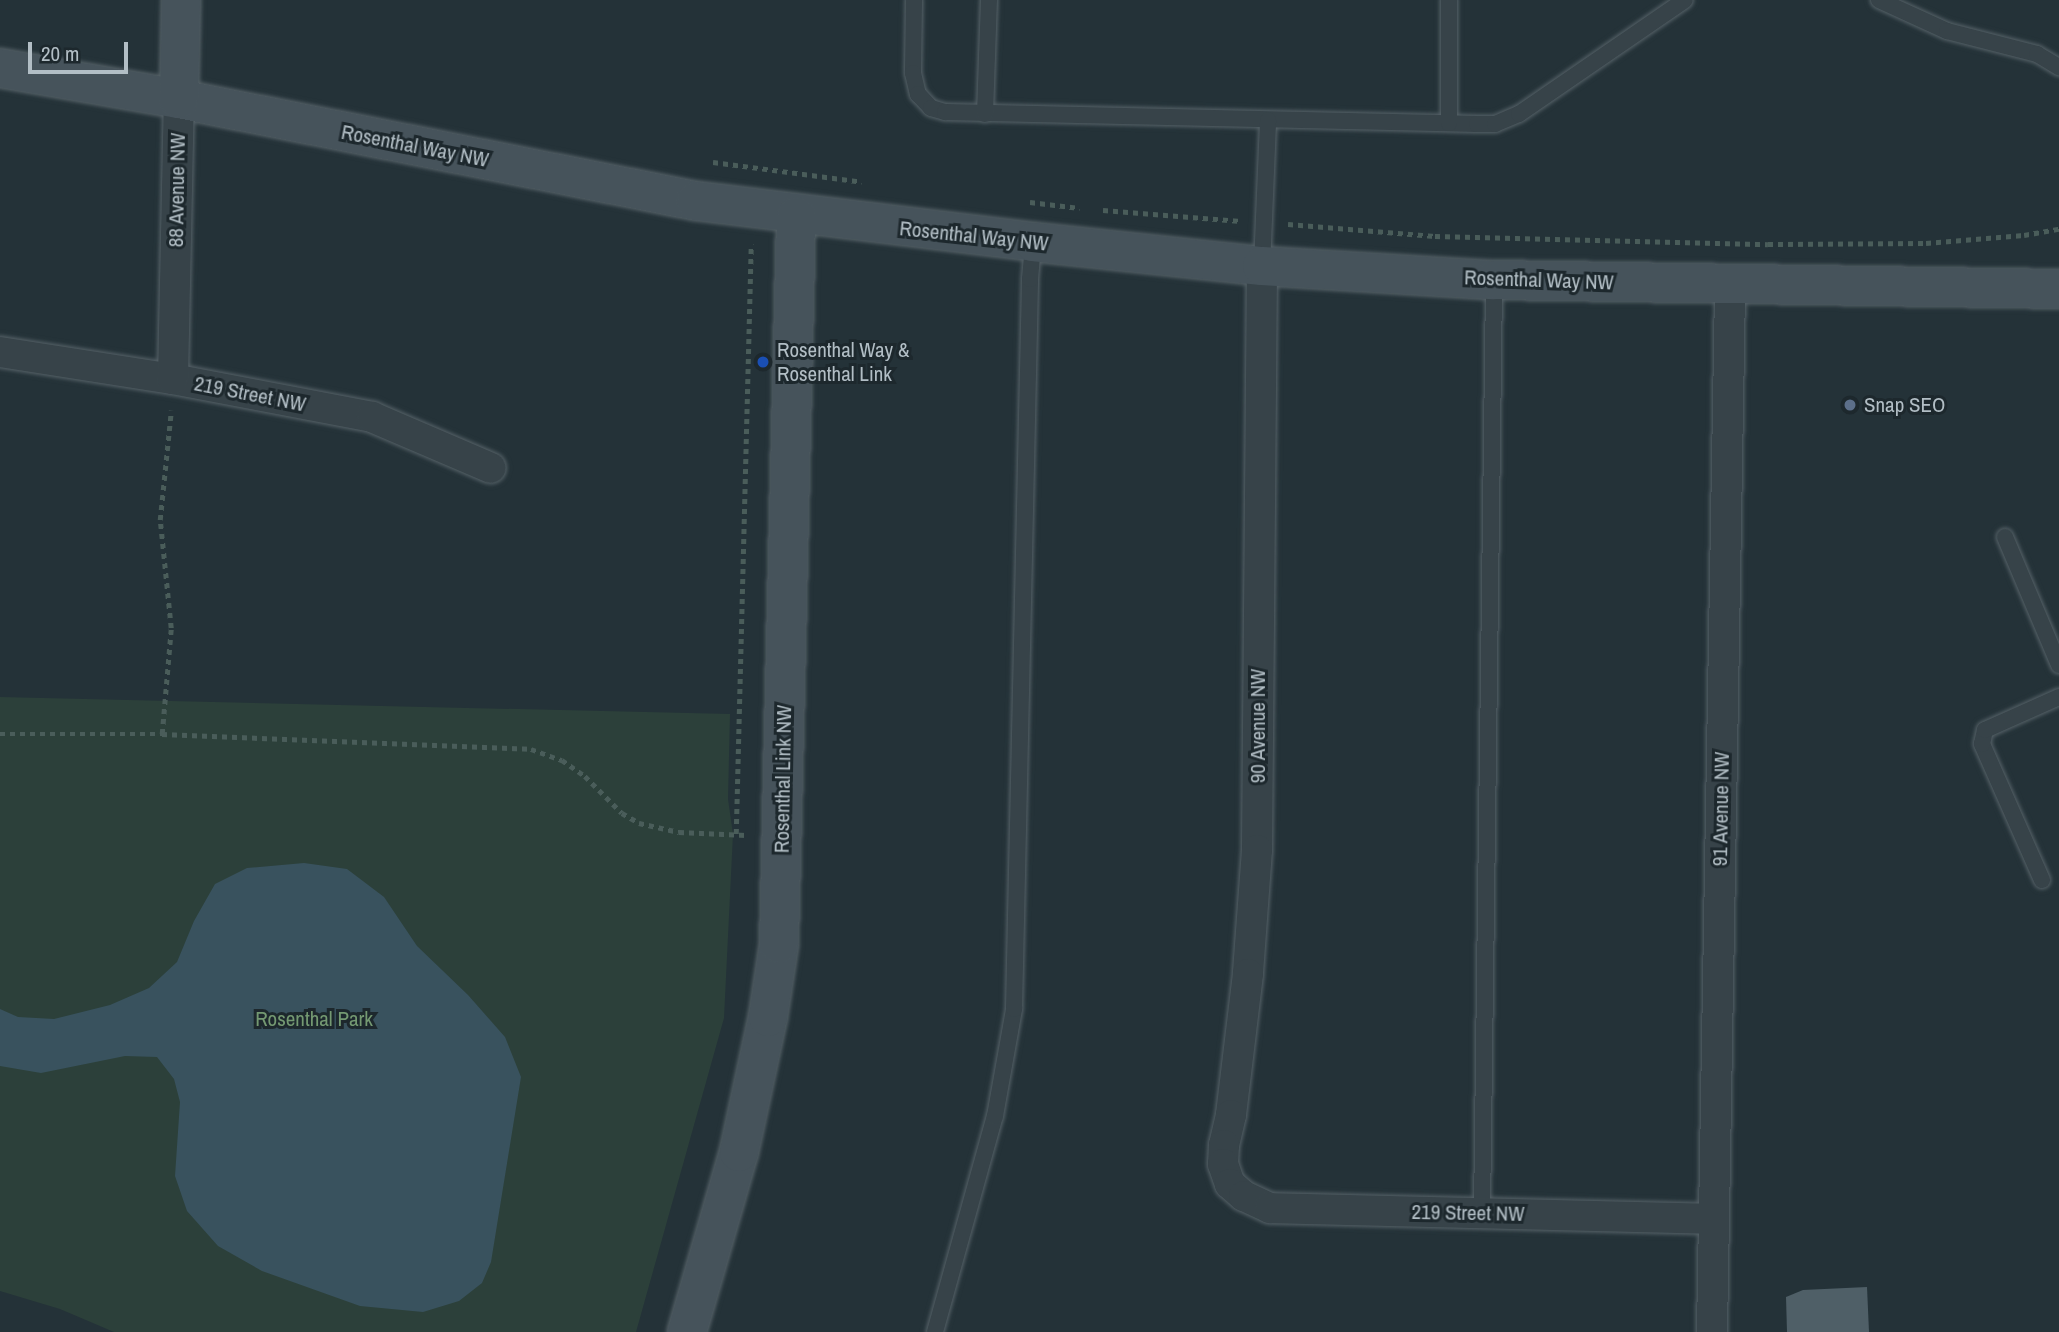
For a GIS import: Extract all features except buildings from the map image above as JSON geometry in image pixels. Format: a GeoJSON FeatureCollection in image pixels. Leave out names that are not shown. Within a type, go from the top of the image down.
{"type":"FeatureCollection","features":[{"type":"Feature","properties":{"kind":"street","name":"88 Avenue NW"},"geometry":{"type":"LineString","coordinates":[[173,379],[181,0]]}},
{"type":"Feature","properties":{"kind":"street","name":"Rosenthal Way NW"},"geometry":{"type":"LineString","coordinates":[[0,68],[180,99],[696,201],[796,216],[1033,242],[1262,266],[1494,279],[1731,286],[1961,286],[2059,289]]}},
{"type":"Feature","properties":{"kind":"street","name":"Rosenthal Link NW"},"geometry":{"type":"LineString","coordinates":[[687,1332],[739,1152],[768,1017],[779,944],[796,216]]}},
{"type":"Feature","properties":{"kind":"street","name":"Rosenthal Way NW"},"geometry":{"type":"LineString","coordinates":[[1961,286],[2059,264]]}},
{"type":"Feature","properties":{"kind":"street","name":"90 Avenue NW"},"geometry":{"type":"LineString","coordinates":[[1230,1184],[1223,1164],[1224,1144],[1231,1115],[1248,974],[1257,850],[1262,266]]}},
{"type":"Feature","properties":{"kind":"street","name":"91 Avenue NW"},"geometry":{"type":"LineString","coordinates":[[1712,1332],[1731,286]]}},
{"type":"Feature","properties":{"kind":"street","name":"219 Street NW"},"geometry":{"type":"LineString","coordinates":[[0,352],[173,379],[372,417],[491,468]]}},
{"type":"Feature","properties":{"kind":"street","name":"219 Street NW"},"geometry":{"type":"LineString","coordinates":[[1230,1184],[1244,1196],[1270,1208],[1714,1219]]}},
{"type":"Feature","properties":{"kind":"lane"},"geometry":{"type":"LineString","coordinates":[[915,0],[913,72],[918,93],[931,108],[938,110],[985,114],[1495,124],[1519,114],[1685,0]]}},
{"type":"Feature","properties":{"kind":"lane"},"geometry":{"type":"LineString","coordinates":[[985,114],[989,0]]}},
{"type":"Feature","properties":{"kind":"lane"},"geometry":{"type":"LineString","coordinates":[[1449,0],[1449,123]]}},
{"type":"Feature","properties":{"kind":"lane"},"geometry":{"type":"LineString","coordinates":[[1879,0],[1947,32],[2037,54],[2059,67]]}},
{"type":"Feature","properties":{"kind":"lane"},"geometry":{"type":"LineString","coordinates":[[1262,266],[1266,222],[1268,120]]}},
{"type":"Feature","properties":{"kind":"lane"},"geometry":{"type":"LineString","coordinates":[[935,1332],[995,1116],[1014,1009],[1033,242]]}},
{"type":"Feature","properties":{"kind":"lane"},"geometry":{"type":"LineString","coordinates":[[1482,1213],[1494,279]]}},
{"type":"Feature","properties":{"kind":"lane"},"geometry":{"type":"LineString","coordinates":[[2005,537],[2059,665]]}},
{"type":"Feature","properties":{"kind":"lane"},"geometry":{"type":"LineString","coordinates":[[2042,880],[1982,744],[1984,730],[2059,697]]}},
{"type":"Feature","properties":{"kind":"path"},"geometry":{"type":"LineString","coordinates":[[713,162],[870,183]]}},
{"type":"Feature","properties":{"kind":"path"},"geometry":{"type":"LineString","coordinates":[[736,834],[756,168]]}},
{"type":"Feature","properties":{"kind":"path"},"geometry":{"type":"LineString","coordinates":[[1023,201],[1084,208]]}},
{"type":"Feature","properties":{"kind":"path"},"geometry":{"type":"LineString","coordinates":[[1096,209],[1435,236],[1768,244],[1926,243],[2024,235],[2059,229]]}},
{"type":"Feature","properties":{"kind":"path"},"geometry":{"type":"LineString","coordinates":[[162,734],[171,628],[160,520],[173,379]]}},
{"type":"Feature","properties":{"kind":"path"},"geometry":{"type":"LineString","coordinates":[[0,734],[162,734],[531,749],[562,760],[586,776],[622,813],[639,823],[679,832],[782,836]]}},
{"type":"Feature","properties":{"kind":"green space","name":"Rosenthal Park"},"geometry":{"type":"Polygon","coordinates":[[[0,697],[730,714],[728,799],[733,834],[724,1018],[636,1332],[114,1332],[60,1309],[0,1291],[0,697]]]}},
{"type":"Feature","properties":{"kind":"water"},"geometry":{"type":"Polygon","coordinates":[[[304,863],[347,869],[384,897],[417,946],[468,995],[505,1037],[521,1077],[491,1262],[482,1283],[459,1301],[423,1312],[360,1306],[262,1271],[218,1246],[187,1211],[175,1176],[180,1102],[174,1079],[157,1057],[125,1056],[41,1073],[0,1066],[0,1009],[18,1017],[54,1019],[110,1005],[149,988],[177,962],[194,921],[215,884],[247,868],[304,863]]]}},
{"type":"Feature","properties":{"kind":"place","name":"Rosenthal Way & Rosenthal Link"},"geometry":{"type":"Point","coordinates":[763,362]}},
{"type":"Feature","properties":{"kind":"place","name":"Snap SEO"},"geometry":{"type":"Point","coordinates":[1850,405]}}]}
